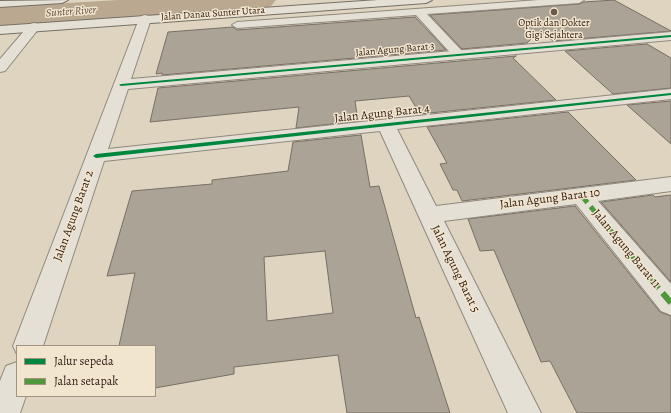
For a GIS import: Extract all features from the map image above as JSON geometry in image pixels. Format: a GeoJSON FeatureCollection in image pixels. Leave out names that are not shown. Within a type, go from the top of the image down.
{"type":"FeatureCollection","features":[{"type":"Feature","properties":{"kind":"street"},"geometry":{"type":"LineString","coordinates":[[0,4],[62,0]]}},
{"type":"Feature","properties":{"kind":"street","name":"Jalan Danau Sunter Utara"},"geometry":{"type":"LineString","coordinates":[[0,30],[426,0]]}},
{"type":"Feature","properties":{"kind":"street","name":"Jalan Agung Barat 2"},"geometry":{"type":"LineString","coordinates":[[28,345],[121,85],[139,20]]}},
{"type":"Feature","properties":{"kind":"street"},"geometry":{"type":"LineString","coordinates":[[0,68],[34,27]]}},
{"type":"Feature","properties":{"kind":"street","name":"Jalan Agung Barat 3"},"geometry":{"type":"LineString","coordinates":[[121,85],[671,36]]}},
{"type":"Feature","properties":{"kind":"street","name":"Jalan Agung Barat 4"},"geometry":{"type":"LineString","coordinates":[[96,156],[671,94]]}},
{"type":"Feature","properties":{"kind":"street","name":"Jalan Agung Barat 5"},"geometry":{"type":"LineString","coordinates":[[386,125],[525,413]]}},
{"type":"Feature","properties":{"kind":"street","name":"Jalan Agung Barat 10"},"geometry":{"type":"LineString","coordinates":[[429,215],[671,184]]}},
{"type":"Feature","properties":{"kind":"street","name":"Jalan Agung Barat 11"},"geometry":{"type":"LineString","coordinates":[[581,195],[671,303]]}},
{"type":"Feature","properties":{"kind":"street"},"geometry":{"type":"LineString","coordinates":[[4,413],[16,380]]}},
{"type":"Feature","properties":{"kind":"lane"},"geometry":{"type":"LineString","coordinates":[[237,25],[579,0]]}},
{"type":"Feature","properties":{"kind":"lane"},"geometry":{"type":"LineString","coordinates":[[419,12],[459,55]]}},
{"type":"Feature","properties":{"kind":"building"},"geometry":{"type":"Polygon","coordinates":[[[614,0],[671,31],[553,41],[540,30],[527,43],[462,49],[430,15],[579,4],[584,2],[614,0]]]}},
{"type":"Feature","properties":{"kind":"building"},"geometry":{"type":"Polygon","coordinates":[[[415,17],[446,50],[162,75],[162,73],[156,74],[168,32],[233,27],[237,30],[415,17]]]}},
{"type":"Feature","properties":{"kind":"building"},"geometry":{"type":"Polygon","coordinates":[[[647,44],[671,58],[671,88],[613,94],[565,51],[647,44]]]}},
{"type":"Feature","properties":{"kind":"building"},"geometry":{"type":"Polygon","coordinates":[[[516,56],[513,58],[556,100],[420,114],[409,96],[355,101],[358,121],[296,128],[299,107],[150,122],[158,88],[516,56]]]}},
{"type":"Feature","properties":{"kind":"building"},"geometry":{"type":"Polygon","coordinates":[[[671,101],[671,144],[627,105],[671,101]]]}},
{"type":"Feature","properties":{"kind":"building"},"geometry":{"type":"Polygon","coordinates":[[[568,112],[636,180],[462,201],[457,190],[453,190],[440,164],[447,163],[427,127],[568,112]]]}},
{"type":"Feature","properties":{"kind":"building"},"geometry":{"type":"Polygon","coordinates":[[[361,135],[370,187],[379,186],[416,318],[419,317],[450,413],[347,413],[338,355],[234,367],[234,374],[156,388],[156,345],[119,345],[135,273],[107,276],[132,191],[212,184],[212,180],[288,171],[293,142],[361,135]],[[325,251],[264,257],[267,321],[333,313],[325,251]]]}},
{"type":"Feature","properties":{"kind":"building"},"geometry":{"type":"Polygon","coordinates":[[[653,195],[655,197],[671,195],[671,282],[601,202],[653,195]]]}},
{"type":"Feature","properties":{"kind":"building"},"geometry":{"type":"Polygon","coordinates":[[[575,206],[660,312],[671,316],[671,413],[577,413],[550,361],[541,362],[494,250],[480,251],[468,219],[575,206]]]}},
{"type":"Feature","properties":{"kind":"waterway"},"geometry":{"type":"LineString","coordinates":[[121,9],[125,0]]}},
{"type":"Feature","properties":{"kind":"waterway","name":"Sunter River"},"geometry":{"type":"LineString","coordinates":[[0,17],[261,0]]}},
{"type":"Feature","properties":{"kind":"marked path"},"geometry":{"type":"LineString","coordinates":[[581,195],[671,303]]}},
{"type":"Feature","properties":{"kind":"cycle path"},"geometry":{"type":"LineString","coordinates":[[121,85],[671,36]]}},
{"type":"Feature","properties":{"kind":"cycle path"},"geometry":{"type":"LineString","coordinates":[[96,156],[671,94]]}},
{"type":"Feature","properties":{"kind":"place","name":"Optik dan Dokter Gigi Sejahtera"},"geometry":{"type":"Point","coordinates":[554,12]}}]}
